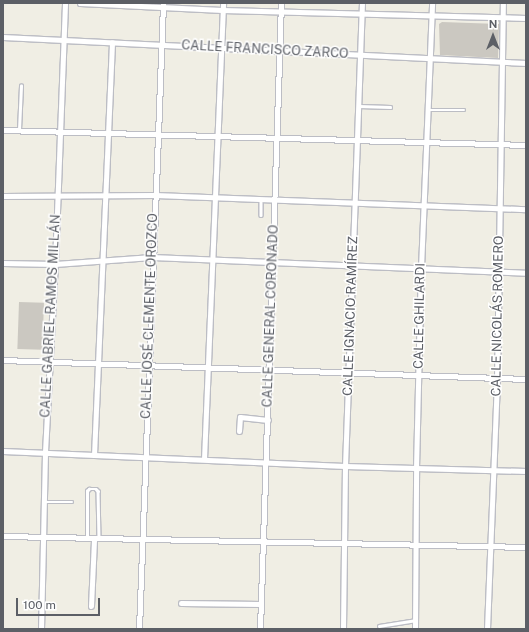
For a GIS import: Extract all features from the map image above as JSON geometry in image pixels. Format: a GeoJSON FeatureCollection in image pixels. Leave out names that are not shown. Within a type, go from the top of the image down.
{"type":"FeatureCollection","features":[{"type":"Feature","properties":{"kind":"street","name":"CALLE GABRIEL RAMOS MILLÁN"},"geometry":{"type":"LineString","coordinates":[[41,629],[45,452],[55,264],[65,3]]}},
{"type":"Feature","properties":{"kind":"street"},"geometry":{"type":"LineString","coordinates":[[80,3],[163,5],[222,10],[362,12],[526,18]]}},
{"type":"Feature","properties":{"kind":"street"},"geometry":{"type":"LineString","coordinates":[[204,459],[216,197],[222,3]]}},
{"type":"Feature","properties":{"kind":"street","name":"CALLE GENERAL CORONADO"},"geometry":{"type":"LineString","coordinates":[[260,629],[276,199],[278,50],[281,3]]}},
{"type":"Feature","properties":{"kind":"street","name":"CALLE IGNACIO RAMÍREZ"},"geometry":{"type":"LineString","coordinates":[[343,629],[345,466],[362,3]]}},
{"type":"Feature","properties":{"kind":"street","name":"CALLE GHILARDI"},"geometry":{"type":"LineString","coordinates":[[415,629],[416,468],[421,268],[432,3]]}},
{"type":"Feature","properties":{"kind":"street","name":"CALLE NICOLÁS ROMERO"},"geometry":{"type":"LineString","coordinates":[[487,629],[497,379],[504,3]]}},
{"type":"Feature","properties":{"kind":"street","name":"CALLE JOSÉ CLEMENTE OROZCO"},"geometry":{"type":"LineString","coordinates":[[139,629],[152,257],[163,5]]}},
{"type":"Feature","properties":{"kind":"street","name":"CALLE FRANCISCO ZARCO"},"geometry":{"type":"LineString","coordinates":[[3,37],[430,57],[526,63]]}},
{"type":"Feature","properties":{"kind":"street"},"geometry":{"type":"LineString","coordinates":[[94,455],[112,42]]}},
{"type":"Feature","properties":{"kind":"street"},"geometry":{"type":"LineString","coordinates":[[3,130],[526,145]]}},
{"type":"Feature","properties":{"kind":"street"},"geometry":{"type":"LineString","coordinates":[[3,196],[57,197],[155,195],[526,209]]}},
{"type":"Feature","properties":{"kind":"street"},"geometry":{"type":"LineString","coordinates":[[3,263],[55,264],[152,257],[526,272]]}},
{"type":"Feature","properties":{"kind":"street"},"geometry":{"type":"LineString","coordinates":[[3,360],[148,364],[419,376],[526,379]]}},
{"type":"Feature","properties":{"kind":"street"},"geometry":{"type":"LineString","coordinates":[[239,431],[240,417],[268,420]]}},
{"type":"Feature","properties":{"kind":"street"},"geometry":{"type":"LineString","coordinates":[[3,451],[145,456],[345,466],[526,471]]}},
{"type":"Feature","properties":{"kind":"street"},"geometry":{"type":"LineString","coordinates":[[3,536],[87,539],[526,547]]}},
{"type":"Feature","properties":{"kind":"street"},"geometry":{"type":"LineString","coordinates":[[91,606],[96,539]]}},
{"type":"Feature","properties":{"kind":"street"},"geometry":{"type":"LineString","coordinates":[[181,603],[261,604]]}},
{"type":"Feature","properties":{"kind":"lane"},"geometry":{"type":"LineString","coordinates":[[19,130],[21,86]]}},
{"type":"Feature","properties":{"kind":"lane"},"geometry":{"type":"LineString","coordinates":[[359,106],[390,107]]}},
{"type":"Feature","properties":{"kind":"lane"},"geometry":{"type":"LineString","coordinates":[[428,110],[464,110]]}},
{"type":"Feature","properties":{"kind":"lane"},"geometry":{"type":"LineString","coordinates":[[261,199],[261,215]]}},
{"type":"Feature","properties":{"kind":"lane"},"geometry":{"type":"LineString","coordinates":[[87,539],[87,491],[90,488],[97,489],[98,491],[96,539]]}},
{"type":"Feature","properties":{"kind":"lane"},"geometry":{"type":"LineString","coordinates":[[45,502],[72,502]]}},
{"type":"Feature","properties":{"kind":"lane"},"geometry":{"type":"LineString","coordinates":[[379,626],[415,620]]}},
{"type":"Feature","properties":{"kind":"building"},"geometry":{"type":"Polygon","coordinates":[[[442,22],[499,24],[498,58],[440,55],[439,24],[442,22]]]}},
{"type":"Feature","properties":{"kind":"building"},"geometry":{"type":"Polygon","coordinates":[[[19,302],[44,303],[42,350],[17,349],[19,302]]]}}]}
